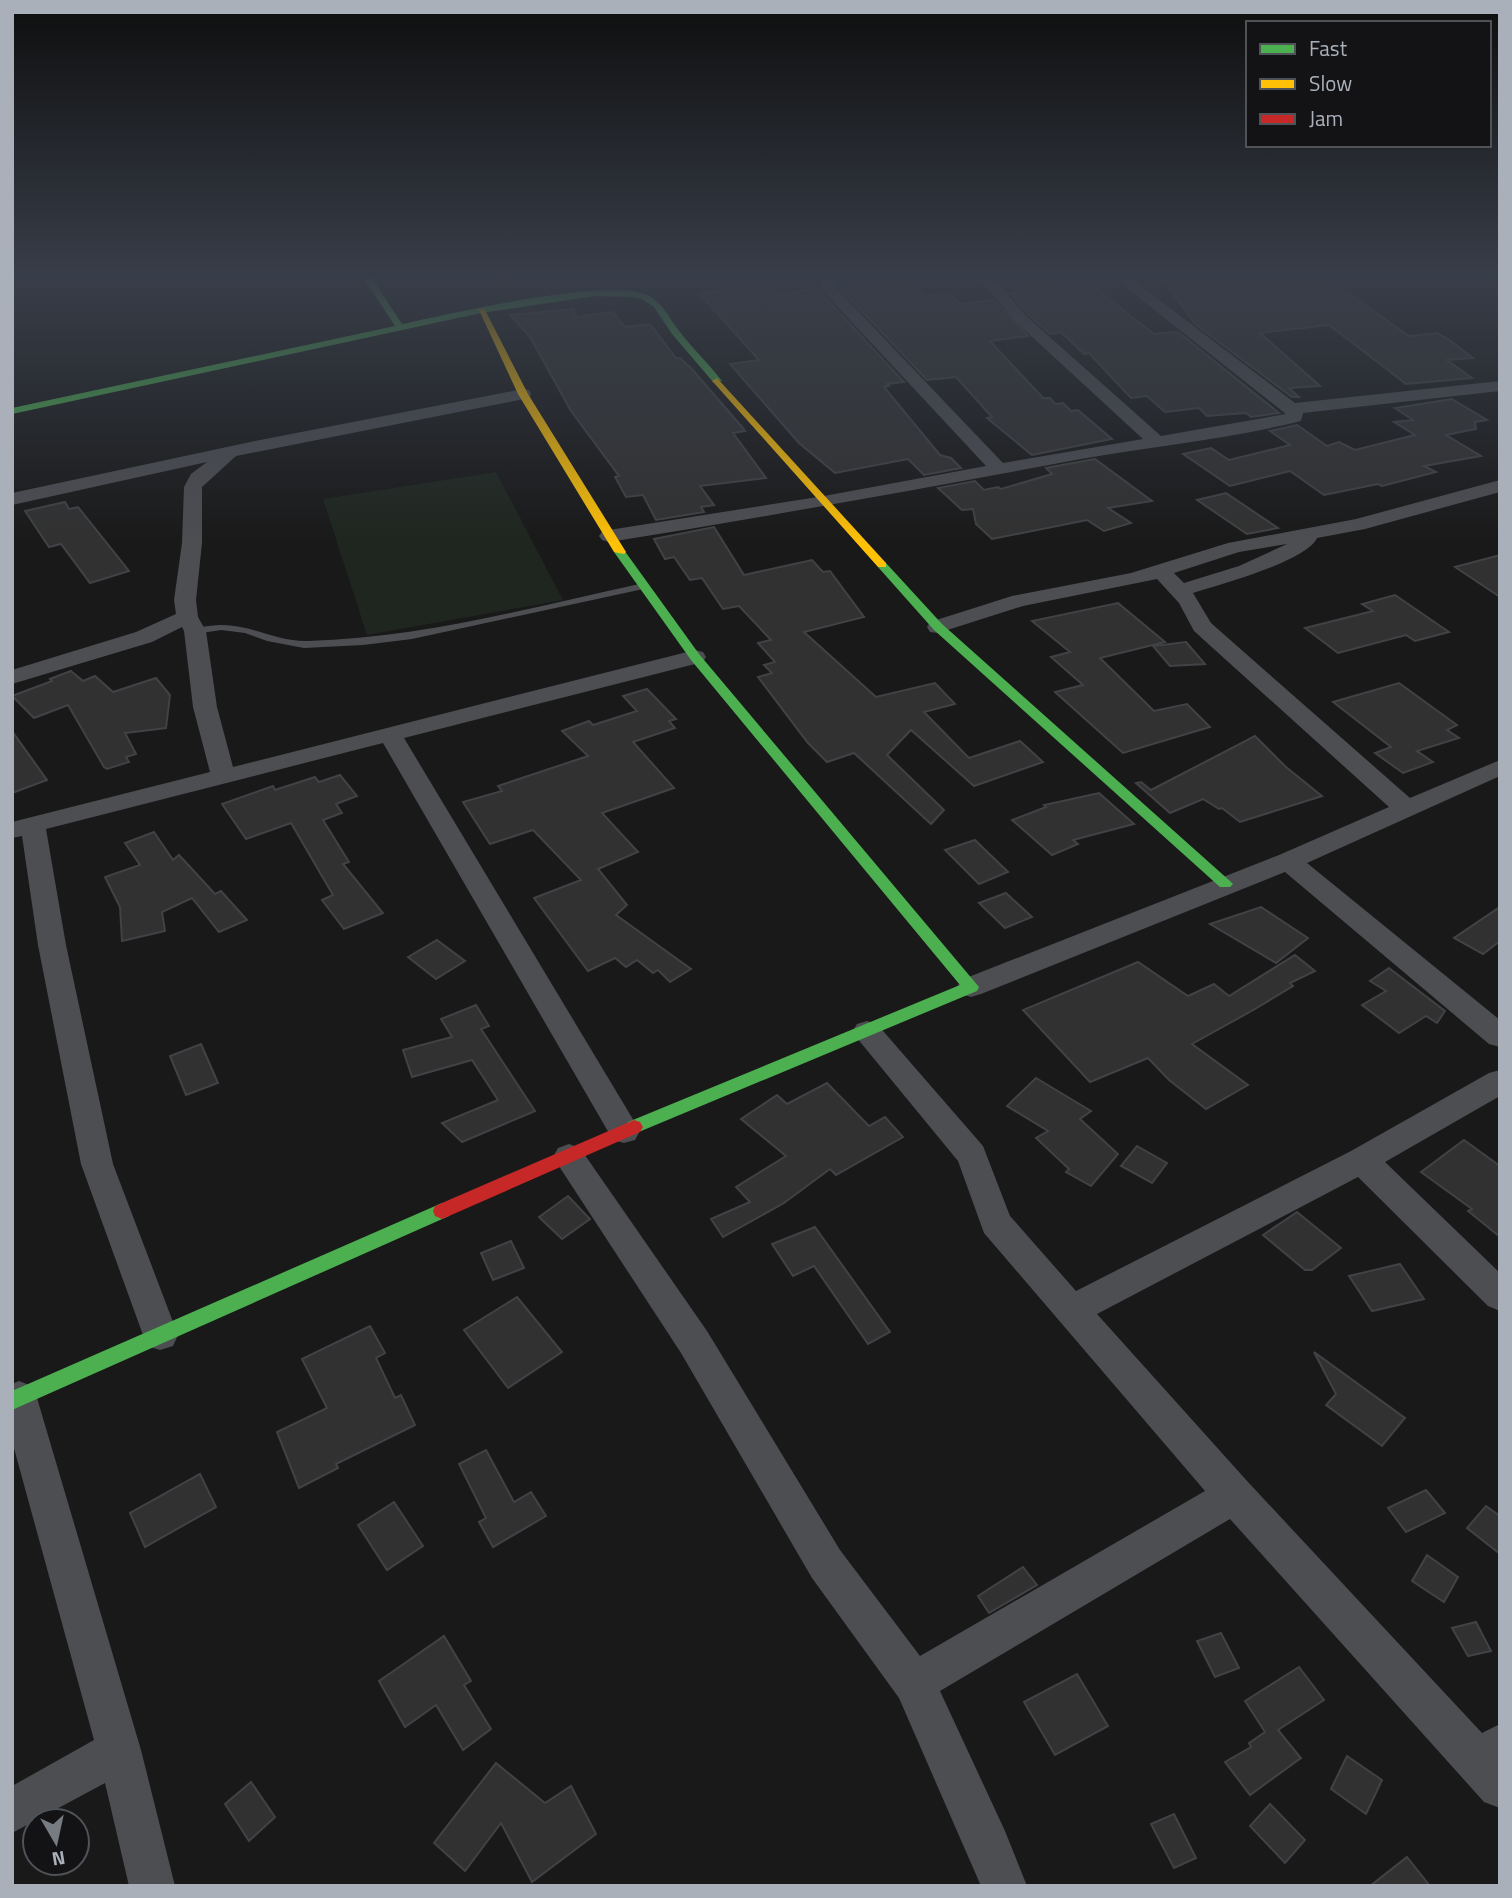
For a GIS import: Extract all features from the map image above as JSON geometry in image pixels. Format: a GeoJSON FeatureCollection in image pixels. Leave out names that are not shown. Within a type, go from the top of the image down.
{"type":"FeatureCollection","features":[{"type":"Feature","properties":{"kind":"street"},"geometry":{"type":"LineString","coordinates":[[12,411],[219,366]]}},
{"type":"Feature","properties":{"kind":"street"},"geometry":{"type":"LineString","coordinates":[[509,366],[523,394],[609,536],[695,657],[971,987]]}},
{"type":"Feature","properties":{"kind":"street"},"geometry":{"type":"LineString","coordinates":[[704,366],[938,627],[1225,884]]}},
{"type":"Feature","properties":{"kind":"street"},"geometry":{"type":"LineString","coordinates":[[901,366],[1000,470]]}},
{"type":"Feature","properties":{"kind":"street"},"geometry":{"type":"LineString","coordinates":[[1073,366],[1156,441]]}},
{"type":"Feature","properties":{"kind":"street"},"geometry":{"type":"LineString","coordinates":[[609,536],[824,502],[1156,441],[1281,422],[1295,417],[1292,409],[1235,366]]}},
{"type":"Feature","properties":{"kind":"street"},"geometry":{"type":"LineString","coordinates":[[1292,409],[1500,386]]}},
{"type":"Feature","properties":{"kind":"street"},"geometry":{"type":"LineString","coordinates":[[12,499],[233,451],[523,394]]}},
{"type":"Feature","properties":{"kind":"street"},"geometry":{"type":"LineString","coordinates":[[223,776],[205,707],[185,600],[192,543],[193,487],[205,471],[233,451]]}},
{"type":"Feature","properties":{"kind":"street"},"geometry":{"type":"LineString","coordinates":[[938,627],[1019,600],[1108,585],[1235,547],[1358,525],[1500,486]]}},
{"type":"Feature","properties":{"kind":"street"},"geometry":{"type":"LineString","coordinates":[[1179,591],[1265,563],[1291,551],[1319,531]]}},
{"type":"Feature","properties":{"kind":"street"},"geometry":{"type":"LineString","coordinates":[[1161,570],[1188,600],[1202,626],[1405,807]]}},
{"type":"Feature","properties":{"kind":"street"},"geometry":{"type":"LineString","coordinates":[[12,677],[191,624]]}},
{"type":"Feature","properties":{"kind":"street"},"geometry":{"type":"LineString","coordinates":[[160,1335],[97,1164],[52,945],[23,828],[695,657]]}},
{"type":"Feature","properties":{"kind":"street"},"geometry":{"type":"LineString","coordinates":[[390,734],[624,1131]]}},
{"type":"Feature","properties":{"kind":"street"},"geometry":{"type":"LineString","coordinates":[[152,1886],[119,1750],[16,1399],[624,1131],[971,987],[1288,861],[1500,767]]}},
{"type":"Feature","properties":{"kind":"street"},"geometry":{"type":"LineString","coordinates":[[1288,861],[1500,1036]]}},
{"type":"Feature","properties":{"kind":"street"},"geometry":{"type":"LineString","coordinates":[[867,1032],[972,1155],[996,1223],[1071,1311],[1234,1495],[1493,1765]]}},
{"type":"Feature","properties":{"kind":"street"},"geometry":{"type":"LineString","coordinates":[[1071,1311],[1362,1160],[1500,1081]]}},
{"type":"Feature","properties":{"kind":"street"},"geometry":{"type":"LineString","coordinates":[[569,1157],[694,1342],[826,1563],[914,1683],[989,1847],[1003,1886]]}},
{"type":"Feature","properties":{"kind":"street"},"geometry":{"type":"LineString","coordinates":[[1362,1160],[1500,1296]]}},
{"type":"Feature","properties":{"kind":"street"},"geometry":{"type":"LineString","coordinates":[[914,1683],[1234,1495]]}},
{"type":"Feature","properties":{"kind":"street"},"geometry":{"type":"LineString","coordinates":[[12,1811],[119,1750]]}},
{"type":"Feature","properties":{"kind":"lane"},"geometry":{"type":"LineString","coordinates":[[191,624],[247,631],[304,645],[363,642],[412,636],[644,586]]}},
{"type":"Feature","properties":{"kind":"shaded area"},"geometry":{"type":"Polygon","coordinates":[[[496,472],[563,600],[367,635],[323,499],[496,472]]]}},
{"type":"Feature","properties":{"kind":"building"},"geometry":{"type":"Polygon","coordinates":[[[546,366],[688,366],[745,431],[733,433],[766,478],[700,486],[714,505],[701,507],[704,512],[656,520],[643,495],[626,497],[615,477],[619,476],[571,411],[546,366]]]}},
{"type":"Feature","properties":{"kind":"building"},"geometry":{"type":"Polygon","coordinates":[[[731,366],[889,366],[904,382],[887,384],[889,386],[884,387],[940,455],[951,458],[961,468],[924,475],[908,459],[835,473],[799,443],[731,366]]]}},
{"type":"Feature","properties":{"kind":"building"},"geometry":{"type":"Polygon","coordinates":[[[913,366],[1013,366],[1043,398],[1050,398],[1055,404],[1063,403],[1071,411],[1078,410],[1112,439],[1032,455],[987,418],[992,417],[956,377],[927,380],[913,366]]]}},
{"type":"Feature","properties":{"kind":"building"},"geometry":{"type":"Polygon","coordinates":[[[1101,366],[1220,366],[1279,413],[1251,417],[1246,413],[1207,416],[1199,408],[1165,412],[1147,396],[1131,398],[1101,366]]]}},
{"type":"Feature","properties":{"kind":"building"},"geometry":{"type":"Polygon","coordinates":[[[1250,366],[1297,366],[1320,386],[1289,388],[1299,397],[1292,397],[1250,366]]]}},
{"type":"Feature","properties":{"kind":"building"},"geometry":{"type":"Polygon","coordinates":[[[1382,366],[1455,366],[1472,378],[1406,384],[1382,366]]]}},
{"type":"Feature","properties":{"kind":"building"},"geometry":{"type":"Polygon","coordinates":[[[1452,399],[1487,420],[1475,422],[1476,429],[1446,435],[1481,456],[1424,466],[1436,472],[1382,486],[1378,484],[1324,495],[1290,471],[1230,486],[1183,454],[1211,448],[1229,460],[1290,445],[1270,431],[1297,425],[1327,446],[1339,442],[1355,450],[1415,435],[1394,422],[1413,420],[1395,408],[1452,399]]]}},
{"type":"Feature","properties":{"kind":"building"},"geometry":{"type":"Polygon","coordinates":[[[1095,459],[1152,501],[1108,508],[1131,523],[1104,531],[1087,520],[992,539],[976,524],[973,509],[962,510],[938,488],[975,481],[984,490],[998,487],[1001,489],[1052,474],[1046,468],[1095,459]]]}},
{"type":"Feature","properties":{"kind":"building"},"geometry":{"type":"Polygon","coordinates":[[[1226,493],[1278,528],[1247,534],[1197,500],[1226,493]]]}},
{"type":"Feature","properties":{"kind":"building"},"geometry":{"type":"Polygon","coordinates":[[[65,502],[69,509],[78,507],[129,571],[90,583],[61,544],[49,547],[25,511],[65,502]]]}},
{"type":"Feature","properties":{"kind":"building"},"geometry":{"type":"Polygon","coordinates":[[[714,527],[744,575],[812,560],[823,572],[830,571],[864,617],[804,632],[876,697],[935,683],[955,704],[924,712],[969,758],[1020,741],[1043,762],[974,786],[911,730],[887,755],[944,810],[931,824],[854,753],[827,762],[808,743],[758,677],[772,673],[764,665],[775,662],[758,643],[771,640],[739,606],[723,609],[702,578],[690,580],[674,557],[665,559],[654,539],[714,527]]]}},
{"type":"Feature","properties":{"kind":"building"},"geometry":{"type":"Polygon","coordinates":[[[1500,555],[1500,597],[1455,567],[1500,555]]]}},
{"type":"Feature","properties":{"kind":"building"},"geometry":{"type":"Polygon","coordinates":[[[1395,595],[1449,632],[1415,641],[1406,635],[1338,653],[1305,628],[1373,611],[1362,604],[1395,595]]]}},
{"type":"Feature","properties":{"kind":"building"},"geometry":{"type":"Polygon","coordinates":[[[1118,603],[1165,642],[1100,658],[1154,711],[1187,704],[1210,727],[1123,753],[1055,692],[1083,685],[1051,657],[1070,652],[1032,621],[1118,603]]]}},
{"type":"Feature","properties":{"kind":"building"},"geometry":{"type":"Polygon","coordinates":[[[1186,642],[1205,664],[1170,666],[1153,646],[1186,642]]]}},
{"type":"Feature","properties":{"kind":"building"},"geometry":{"type":"Polygon","coordinates":[[[71,671],[83,681],[95,676],[113,692],[156,678],[170,695],[166,728],[125,733],[136,754],[126,757],[129,762],[107,769],[68,705],[34,718],[12,696],[71,671]]]}},
{"type":"Feature","properties":{"kind":"building"},"geometry":{"type":"Polygon","coordinates":[[[1399,683],[1457,725],[1447,730],[1459,738],[1417,751],[1433,762],[1403,773],[1375,753],[1391,747],[1333,702],[1399,683]]]}},
{"type":"Feature","properties":{"kind":"building"},"geometry":{"type":"Polygon","coordinates":[[[647,689],[676,719],[669,721],[675,728],[633,742],[674,788],[602,813],[638,852],[598,869],[627,905],[616,915],[691,969],[670,982],[658,970],[653,973],[637,960],[626,967],[615,958],[588,971],[534,898],[581,880],[533,830],[490,844],[463,802],[502,791],[498,786],[588,756],[562,731],[589,721],[593,725],[637,711],[623,696],[647,689]]]}},
{"type":"Feature","properties":{"kind":"building"},"geometry":{"type":"Polygon","coordinates":[[[12,731],[47,780],[12,793],[12,731]]]}},
{"type":"Feature","properties":{"kind":"building"},"geometry":{"type":"Polygon","coordinates":[[[1255,736],[1286,767],[1322,796],[1240,822],[1222,808],[1219,809],[1203,799],[1170,813],[1136,783],[1141,782],[1151,790],[1255,736]]]}},
{"type":"Feature","properties":{"kind":"building"},"geometry":{"type":"Polygon","coordinates":[[[340,775],[357,796],[336,804],[342,813],[323,820],[349,862],[343,864],[383,913],[344,929],[322,900],[333,895],[291,823],[246,839],[222,804],[273,786],[275,790],[315,777],[319,782],[340,775]]]}},
{"type":"Feature","properties":{"kind":"building"},"geometry":{"type":"Polygon","coordinates":[[[1099,793],[1134,824],[1073,840],[1078,844],[1052,855],[1012,820],[1046,807],[1044,805],[1099,793]]]}},
{"type":"Feature","properties":{"kind":"building"},"geometry":{"type":"Polygon","coordinates":[[[154,832],[173,860],[179,855],[215,894],[221,891],[247,920],[219,932],[192,898],[162,912],[165,931],[122,941],[120,907],[105,877],[140,865],[125,843],[154,832]]]}},
{"type":"Feature","properties":{"kind":"building"},"geometry":{"type":"Polygon","coordinates":[[[975,840],[1008,872],[979,884],[945,850],[975,840]]]}},
{"type":"Feature","properties":{"kind":"building"},"geometry":{"type":"Polygon","coordinates":[[[1006,893],[1032,917],[1005,928],[979,903],[1006,893]]]}},
{"type":"Feature","properties":{"kind":"building"},"geometry":{"type":"Polygon","coordinates":[[[1261,907],[1308,938],[1276,963],[1210,924],[1261,907]]]}},
{"type":"Feature","properties":{"kind":"building"},"geometry":{"type":"Polygon","coordinates":[[[1500,907],[1500,941],[1483,954],[1454,938],[1500,907]]]}},
{"type":"Feature","properties":{"kind":"building"},"geometry":{"type":"Polygon","coordinates":[[[437,940],[465,961],[436,979],[408,957],[437,940]]]}},
{"type":"Feature","properties":{"kind":"building"},"geometry":{"type":"Polygon","coordinates":[[[1295,955],[1315,971],[1290,983],[1293,986],[1192,1044],[1248,1085],[1206,1109],[1169,1080],[1148,1058],[1090,1082],[1023,1010],[1138,962],[1188,996],[1214,984],[1229,996],[1295,955]]]}},
{"type":"Feature","properties":{"kind":"building"},"geometry":{"type":"Polygon","coordinates":[[[1389,968],[1445,1011],[1437,1023],[1426,1016],[1399,1033],[1362,1005],[1386,991],[1370,981],[1389,968]]]}},
{"type":"Feature","properties":{"kind":"building"},"geometry":{"type":"Polygon","coordinates":[[[476,1005],[489,1026],[481,1029],[535,1111],[462,1142],[442,1123],[498,1100],[472,1060],[412,1077],[403,1050],[452,1037],[441,1019],[476,1005]]]}},
{"type":"Feature","properties":{"kind":"building"},"geometry":{"type":"Polygon","coordinates":[[[201,1044],[218,1083],[186,1095],[170,1056],[201,1044]]]}},
{"type":"Feature","properties":{"kind":"building"},"geometry":{"type":"Polygon","coordinates":[[[1036,1078],[1091,1111],[1080,1119],[1118,1154],[1091,1186],[1066,1172],[1069,1169],[1036,1138],[1048,1131],[1007,1106],[1036,1078]]]}},
{"type":"Feature","properties":{"kind":"building"},"geometry":{"type":"Polygon","coordinates":[[[827,1083],[869,1126],[885,1117],[903,1137],[836,1175],[830,1169],[784,1203],[723,1237],[711,1219],[750,1202],[736,1187],[786,1156],[741,1119],[777,1095],[787,1104],[827,1083]]]}},
{"type":"Feature","properties":{"kind":"building"},"geometry":{"type":"Polygon","coordinates":[[[1464,1140],[1500,1166],[1500,1237],[1468,1211],[1472,1209],[1421,1172],[1464,1140]]]}},
{"type":"Feature","properties":{"kind":"building"},"geometry":{"type":"Polygon","coordinates":[[[1137,1146],[1167,1163],[1152,1183],[1121,1166],[1137,1146]]]}},
{"type":"Feature","properties":{"kind":"building"},"geometry":{"type":"Polygon","coordinates":[[[568,1196],[590,1219],[562,1239],[539,1217],[568,1196]]]}},
{"type":"Feature","properties":{"kind":"building"},"geometry":{"type":"Polygon","coordinates":[[[1297,1212],[1341,1248],[1312,1270],[1305,1270],[1263,1235],[1297,1212]]]}},
{"type":"Feature","properties":{"kind":"building"},"geometry":{"type":"Polygon","coordinates":[[[815,1227],[890,1332],[868,1344],[814,1266],[793,1276],[772,1244],[815,1227]]]}},
{"type":"Feature","properties":{"kind":"building"},"geometry":{"type":"Polygon","coordinates":[[[511,1241],[524,1268],[493,1280],[481,1253],[511,1241]]]}},
{"type":"Feature","properties":{"kind":"building"},"geometry":{"type":"Polygon","coordinates":[[[1400,1264],[1424,1299],[1372,1311],[1349,1276],[1400,1264]]]}},
{"type":"Feature","properties":{"kind":"building"},"geometry":{"type":"Polygon","coordinates":[[[517,1297],[562,1352],[508,1388],[464,1330],[517,1297]]]}},
{"type":"Feature","properties":{"kind":"building"},"geometry":{"type":"Polygon","coordinates":[[[370,1326],[385,1353],[376,1358],[395,1398],[401,1395],[415,1425],[336,1464],[338,1468],[299,1488],[277,1432],[327,1408],[302,1359],[370,1326]]]}},
{"type":"Feature","properties":{"kind":"building"},"geometry":{"type":"Polygon","coordinates":[[[1314,1352],[1405,1418],[1382,1446],[1326,1405],[1336,1394],[1314,1352]]]}},
{"type":"Feature","properties":{"kind":"building"},"geometry":{"type":"Polygon","coordinates":[[[486,1450],[514,1502],[531,1492],[546,1516],[493,1547],[479,1522],[486,1518],[459,1464],[486,1450]]]}},
{"type":"Feature","properties":{"kind":"building"},"geometry":{"type":"Polygon","coordinates":[[[200,1474],[216,1507],[145,1547],[130,1513],[200,1474]]]}},
{"type":"Feature","properties":{"kind":"building"},"geometry":{"type":"Polygon","coordinates":[[[1426,1490],[1445,1513],[1406,1532],[1388,1508],[1426,1490]]]}},
{"type":"Feature","properties":{"kind":"building"},"geometry":{"type":"Polygon","coordinates":[[[394,1502],[423,1546],[387,1570],[358,1525],[394,1502]]]}},
{"type":"Feature","properties":{"kind":"building"},"geometry":{"type":"Polygon","coordinates":[[[1486,1506],[1500,1516],[1500,1554],[1467,1528],[1486,1506]]]}},
{"type":"Feature","properties":{"kind":"building"},"geometry":{"type":"Polygon","coordinates":[[[1427,1555],[1458,1577],[1444,1602],[1412,1581],[1427,1555]]]}},
{"type":"Feature","properties":{"kind":"building"},"geometry":{"type":"Polygon","coordinates":[[[1023,1567],[1037,1585],[989,1613],[978,1596],[1023,1567]]]}},
{"type":"Feature","properties":{"kind":"building"},"geometry":{"type":"Polygon","coordinates":[[[1476,1622],[1491,1651],[1468,1656],[1452,1628],[1476,1622]]]}},
{"type":"Feature","properties":{"kind":"building"},"geometry":{"type":"Polygon","coordinates":[[[1221,1633],[1239,1668],[1215,1677],[1197,1641],[1221,1633]]]}},
{"type":"Feature","properties":{"kind":"building"},"geometry":{"type":"Polygon","coordinates":[[[444,1636],[471,1681],[464,1685],[491,1729],[463,1750],[436,1705],[405,1727],[379,1681],[444,1636]]]}},
{"type":"Feature","properties":{"kind":"building"},"geometry":{"type":"Polygon","coordinates":[[[1299,1667],[1324,1700],[1278,1730],[1301,1758],[1250,1795],[1225,1762],[1251,1747],[1249,1743],[1265,1732],[1245,1701],[1299,1667]]]}},
{"type":"Feature","properties":{"kind":"building"},"geometry":{"type":"Polygon","coordinates":[[[1077,1674],[1108,1726],[1055,1755],[1024,1702],[1077,1674]]]}},
{"type":"Feature","properties":{"kind":"building"},"geometry":{"type":"Polygon","coordinates":[[[1347,1756],[1382,1780],[1366,1814],[1331,1789],[1347,1756]]]}},
{"type":"Feature","properties":{"kind":"building"},"geometry":{"type":"Polygon","coordinates":[[[496,1763],[545,1803],[571,1786],[596,1834],[532,1882],[501,1823],[465,1871],[434,1843],[496,1763]]]}},
{"type":"Feature","properties":{"kind":"building"},"geometry":{"type":"Polygon","coordinates":[[[251,1782],[275,1817],[249,1841],[225,1804],[251,1782]]]}},
{"type":"Feature","properties":{"kind":"building"},"geometry":{"type":"Polygon","coordinates":[[[1270,1804],[1305,1840],[1285,1863],[1250,1826],[1270,1804]]]}},
{"type":"Feature","properties":{"kind":"building"},"geometry":{"type":"Polygon","coordinates":[[[1174,1814],[1196,1858],[1174,1868],[1151,1824],[1174,1814]]]}},
{"type":"Feature","properties":{"kind":"building"},"geometry":{"type":"Polygon","coordinates":[[[1407,1857],[1430,1886],[1370,1886],[1407,1857]]]}},
{"type":"Feature","properties":{"kind":"traffic: fast"},"geometry":{"type":"LineString","coordinates":[[12,411],[223,366]]}},
{"type":"Feature","properties":{"kind":"traffic: fast"},"geometry":{"type":"LineString","coordinates":[[704,366],[717,381]]}},
{"type":"Feature","properties":{"kind":"traffic: fast"},"geometry":{"type":"LineString","coordinates":[[620,552],[695,657],[971,987],[634,1127]]}},
{"type":"Feature","properties":{"kind":"traffic: fast"},"geometry":{"type":"LineString","coordinates":[[882,565],[938,627],[1225,884]]}},
{"type":"Feature","properties":{"kind":"traffic: fast"},"geometry":{"type":"LineString","coordinates":[[12,1401],[442,1211]]}},
{"type":"Feature","properties":{"kind":"traffic: slow"},"geometry":{"type":"LineString","coordinates":[[509,366],[523,394],[620,552]]}},
{"type":"Feature","properties":{"kind":"traffic: slow"},"geometry":{"type":"LineString","coordinates":[[717,381],[882,565]]}},
{"type":"Feature","properties":{"kind":"traffic: jam"},"geometry":{"type":"LineString","coordinates":[[442,1211],[634,1127]]}}]}
